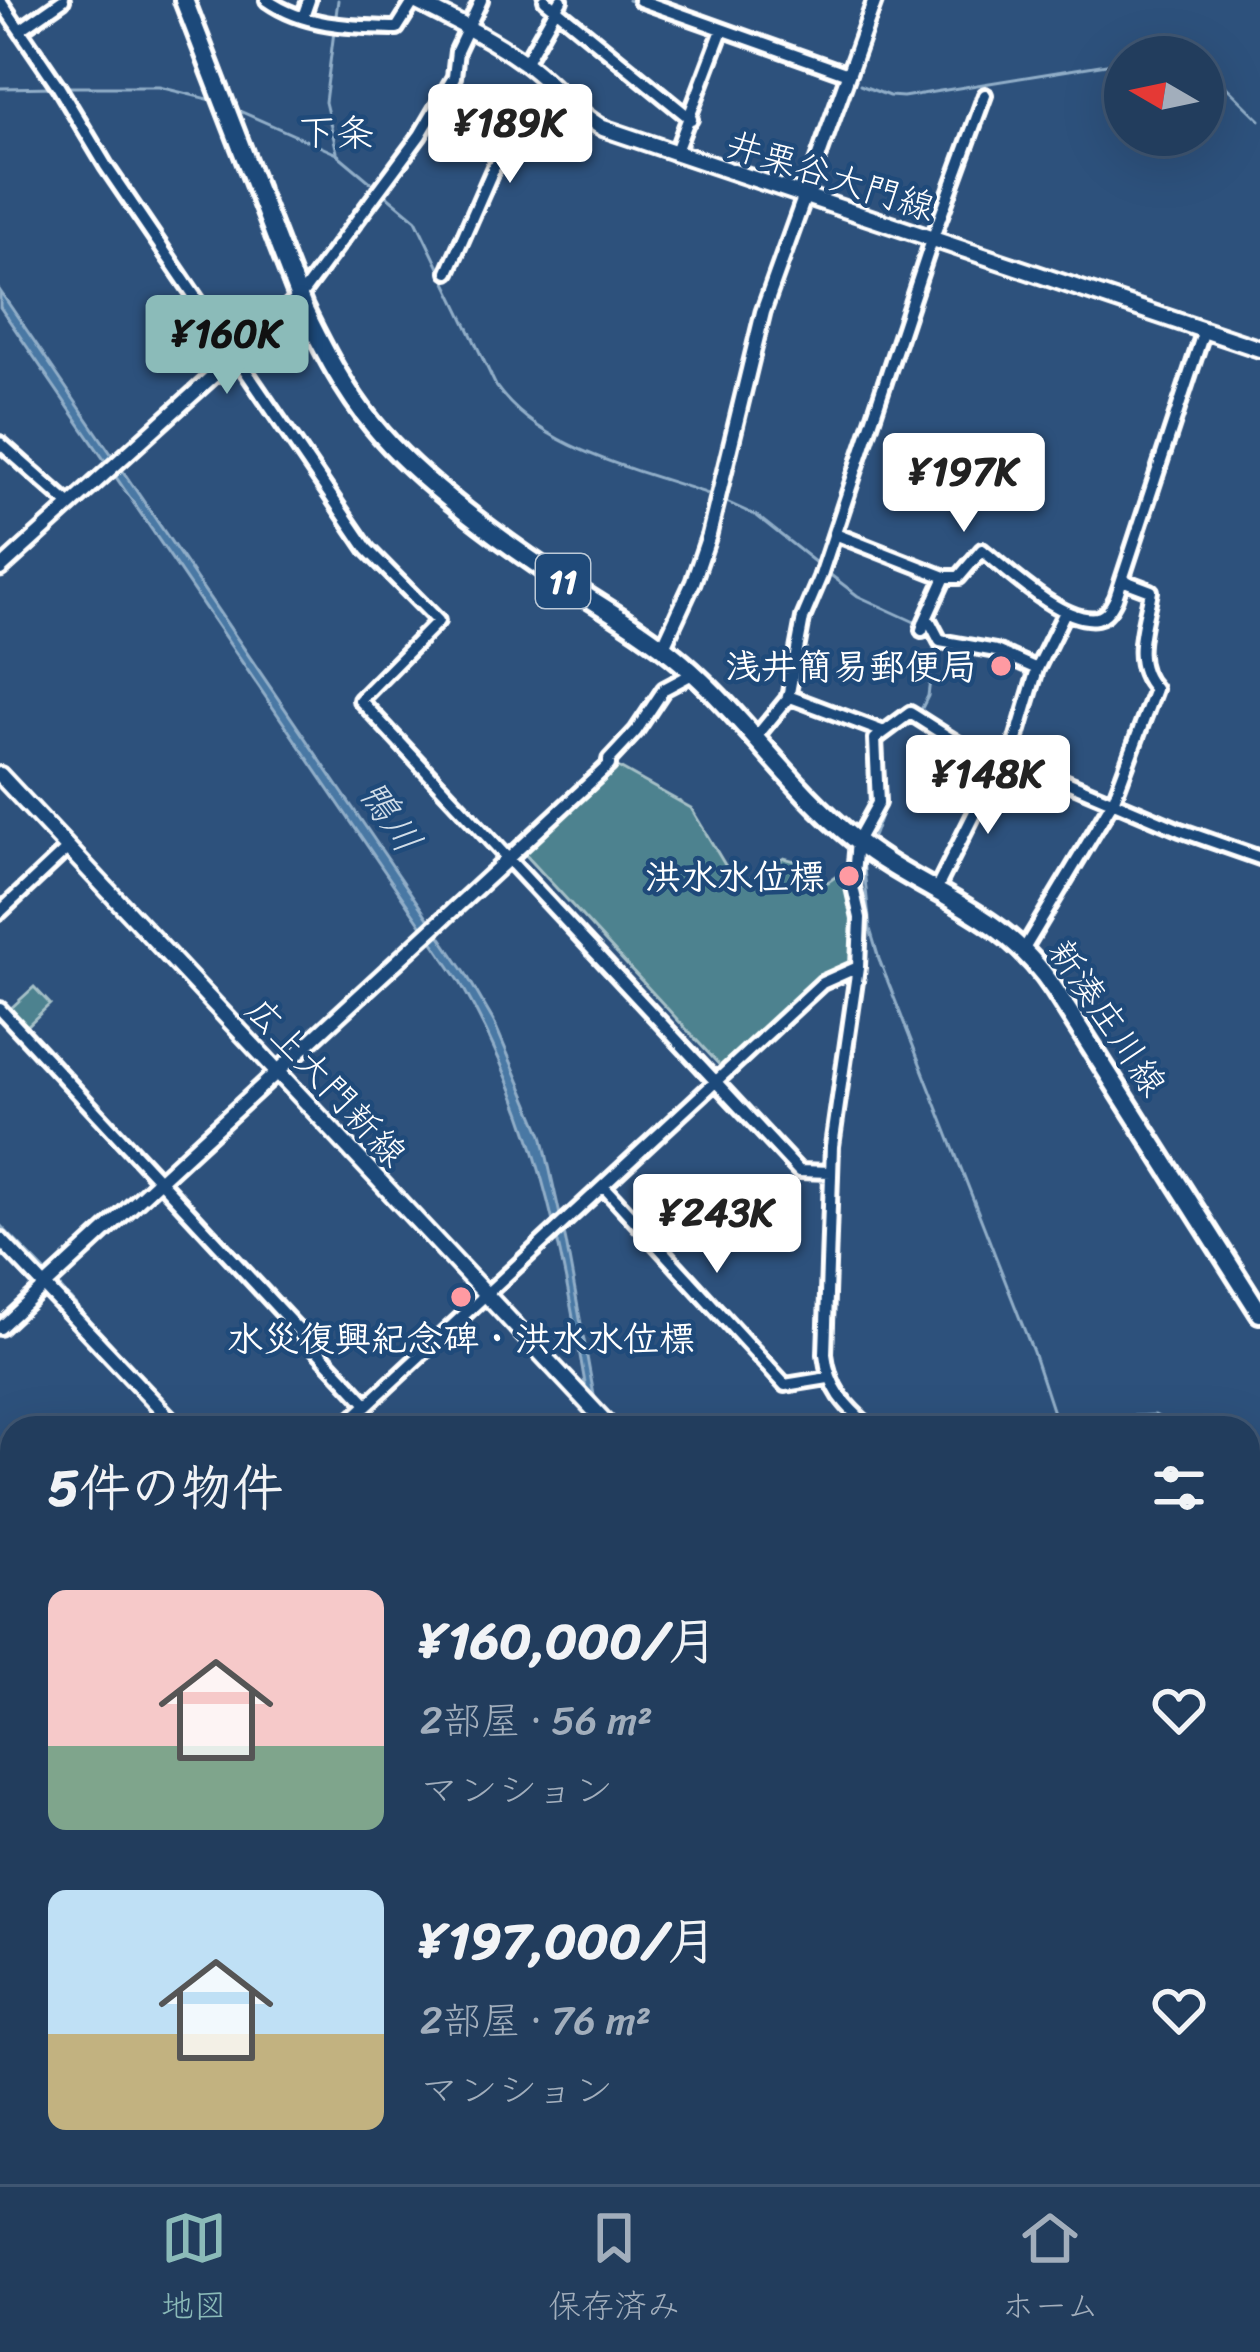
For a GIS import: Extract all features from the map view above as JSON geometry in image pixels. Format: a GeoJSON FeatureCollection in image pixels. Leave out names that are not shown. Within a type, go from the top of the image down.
{"type":"FeatureCollection","features":[{"type":"Feature","properties":{"kind":"main road","name":"新湊庄川線"},"geometry":{"type":"LineString","coordinates":[[184,0],[299,298],[326,356],[372,425],[506,540],[664,647],[856,841],[989,919],[1024,949],[1049,980],[1260,1313]]}},
{"type":"Feature","properties":{"kind":"main road","name":"井栗谷大門線"},"geometry":{"type":"LineString","coordinates":[[414,0],[525,63],[585,118],[603,128],[1260,349]]}},
{"type":"Feature","properties":{"kind":"main road","name":"広上大門新線"},"geometry":{"type":"LineString","coordinates":[[0,775],[599,1416]]}},
{"type":"Feature","properties":{"kind":"street"},"geometry":{"type":"LineString","coordinates":[[20,30],[63,0]]}},
{"type":"Feature","properties":{"kind":"street"},"geometry":{"type":"LineString","coordinates":[[266,0],[284,12],[332,25],[397,28],[414,0]]}},
{"type":"Feature","properties":{"kind":"street"},"geometry":{"type":"LineString","coordinates":[[303,17],[309,0]]}},
{"type":"Feature","properties":{"kind":"street"},"geometry":{"type":"LineString","coordinates":[[0,569],[299,298],[404,161],[454,77],[457,51],[481,0]]}},
{"type":"Feature","properties":{"kind":"street"},"geometry":{"type":"LineString","coordinates":[[544,0],[558,4],[691,119]]}},
{"type":"Feature","properties":{"kind":"street"},"geometry":{"type":"LineString","coordinates":[[640,0],[848,74]]}},
{"type":"Feature","properties":{"kind":"street"},"geometry":{"type":"LineString","coordinates":[[664,647],[709,535],[751,355],[875,0]]}},
{"type":"Feature","properties":{"kind":"street"},"geometry":{"type":"LineString","coordinates":[[0,2],[367,549],[438,621],[359,700],[800,1172],[831,1172]]}},
{"type":"Feature","properties":{"kind":"street"},"geometry":{"type":"LineString","coordinates":[[525,63],[558,4]]}},
{"type":"Feature","properties":{"kind":"street"},"geometry":{"type":"LineString","coordinates":[[675,154],[722,30]]}},
{"type":"Feature","properties":{"kind":"street"},"geometry":{"type":"LineString","coordinates":[[757,737],[788,696],[803,618],[985,95]]}},
{"type":"Feature","properties":{"kind":"street"},"geometry":{"type":"LineString","coordinates":[[448,272],[494,167],[512,146],[538,134],[568,100]]}},
{"type":"Feature","properties":{"kind":"street"},"geometry":{"type":"LineString","coordinates":[[835,534],[945,577],[959,577],[982,550],[1065,612],[1095,619],[1108,613],[1204,331]]}},
{"type":"Feature","properties":{"kind":"street"},"geometry":{"type":"LineString","coordinates":[[0,443],[70,505]]}},
{"type":"Feature","properties":{"kind":"street"},"geometry":{"type":"LineString","coordinates":[[945,577],[924,626],[940,641],[996,651],[1037,669]]}},
{"type":"Feature","properties":{"kind":"street"},"geometry":{"type":"LineString","coordinates":[[1024,949],[1114,799],[1155,689],[1142,675],[1140,654],[1151,591],[1122,580]]}},
{"type":"Feature","properties":{"kind":"street"},"geometry":{"type":"LineString","coordinates":[[937,890],[1003,765],[1037,669],[1065,612]]}},
{"type":"Feature","properties":{"kind":"street"},"geometry":{"type":"LineString","coordinates":[[0,1328],[609,765],[664,689],[694,673]]}},
{"type":"Feature","properties":{"kind":"street"},"geometry":{"type":"LineString","coordinates":[[788,696],[884,732]]}},
{"type":"Feature","properties":{"kind":"street"},"geometry":{"type":"LineString","coordinates":[[858,1416],[828,1378],[825,1354],[836,1104],[858,967],[860,918],[853,886],[856,841],[876,810],[875,740],[910,713],[1041,782],[1062,780],[1260,858]]}},
{"type":"Feature","properties":{"kind":"street"},"geometry":{"type":"LineString","coordinates":[[0,912],[68,848]]}},
{"type":"Feature","properties":{"kind":"street"},"geometry":{"type":"LineString","coordinates":[[354,1416],[822,983],[858,967]]}},
{"type":"Feature","properties":{"kind":"street"},"geometry":{"type":"LineString","coordinates":[[0,1009],[367,1404]]}},
{"type":"Feature","properties":{"kind":"street"},"geometry":{"type":"LineString","coordinates":[[603,1186],[785,1385],[828,1378]]}},
{"type":"Feature","properties":{"kind":"street"},"geometry":{"type":"LineString","coordinates":[[0,1239],[168,1416]]}},
{"type":"Feature","properties":{"kind":"green space"},"geometry":{"type":"Polygon","coordinates":[[[616,766],[691,808],[737,885],[784,858],[803,863],[828,882],[854,864],[863,956],[818,981],[723,1069],[523,852],[616,766]]]}},
{"type":"Feature","properties":{"kind":"green space"},"geometry":{"type":"Polygon","coordinates":[[[34,987],[50,1004],[25,1028],[9,1010],[34,987]]]}},
{"type":"Feature","properties":{"kind":"water"},"geometry":{"type":"Polygon","coordinates":[[[0,291],[466,974],[494,1022],[542,1135],[598,1416],[591,1416],[560,1253],[532,1144],[489,1037],[460,982],[0,307],[0,291]]]}},
{"type":"Feature","properties":{"kind":"waterway"},"geometry":{"type":"LineString","coordinates":[[337,152],[325,102],[338,0]]}},
{"type":"Feature","properties":{"kind":"waterway"},"geometry":{"type":"LineString","coordinates":[[628,0],[639,4]]}},
{"type":"Feature","properties":{"kind":"waterway"},"geometry":{"type":"LineString","coordinates":[[860,85],[903,97],[1104,64]]}},
{"type":"Feature","properties":{"kind":"waterway"},"geometry":{"type":"LineString","coordinates":[[1224,85],[1260,120]]}},
{"type":"Feature","properties":{"kind":"waterway"},"geometry":{"type":"LineString","coordinates":[[0,88],[56,87]]}},
{"type":"Feature","properties":{"kind":"waterway"},"geometry":{"type":"LineString","coordinates":[[66,87],[159,87],[212,100]]}},
{"type":"Feature","properties":{"kind":"waterway"},"geometry":{"type":"LineString","coordinates":[[235,109],[337,154],[416,220],[496,386],[516,409],[566,443],[711,495]]}},
{"type":"Feature","properties":{"kind":"waterway"},"geometry":{"type":"LineString","coordinates":[[720,499],[757,516],[821,567]]}},
{"type":"Feature","properties":{"kind":"waterway"},"geometry":{"type":"LineString","coordinates":[[828,573],[858,596],[919,624]]}},
{"type":"Feature","properties":{"kind":"waterway"},"geometry":{"type":"LineString","coordinates":[[920,712],[928,696],[935,641]]}},
{"type":"Feature","properties":{"kind":"waterway"},"geometry":{"type":"LineString","coordinates":[[873,837],[886,802],[881,748],[912,720]]}},
{"type":"Feature","properties":{"kind":"waterway"},"geometry":{"type":"LineString","coordinates":[[863,859],[870,929],[879,959],[1054,1416]]}},
{"type":"Feature","properties":{"kind":"waterway"},"geometry":{"type":"LineString","coordinates":[[0,1225],[50,1276]]}},
{"type":"Feature","properties":{"kind":"waterway"},"geometry":{"type":"LineString","coordinates":[[56,1283],[177,1416]]}},
{"type":"Feature","properties":{"kind":"waterway"},"geometry":{"type":"LineString","coordinates":[[1131,1416],[1157,1416]]}},
{"type":"Feature","properties":{"kind":"place","name":"浅井簡易郵便局"},"geometry":{"type":"Point","coordinates":[1001,666]}},
{"type":"Feature","properties":{"kind":"place","name":"洪水水位標"},"geometry":{"type":"Point","coordinates":[849,876]}},
{"type":"Feature","properties":{"kind":"place","name":"水災復興紀念碑・洪水水位標"},"geometry":{"type":"Point","coordinates":[461,1297]}},
{"type":"Feature","properties":{"kind":"district","name":"下条"},"geometry":{"type":"Point","coordinates":[336,132]}},
{"type":"Feature","properties":{"kind":"water label","name":"鴨川"},"geometry":{"type":"Point","coordinates":[391,816]}}]}
